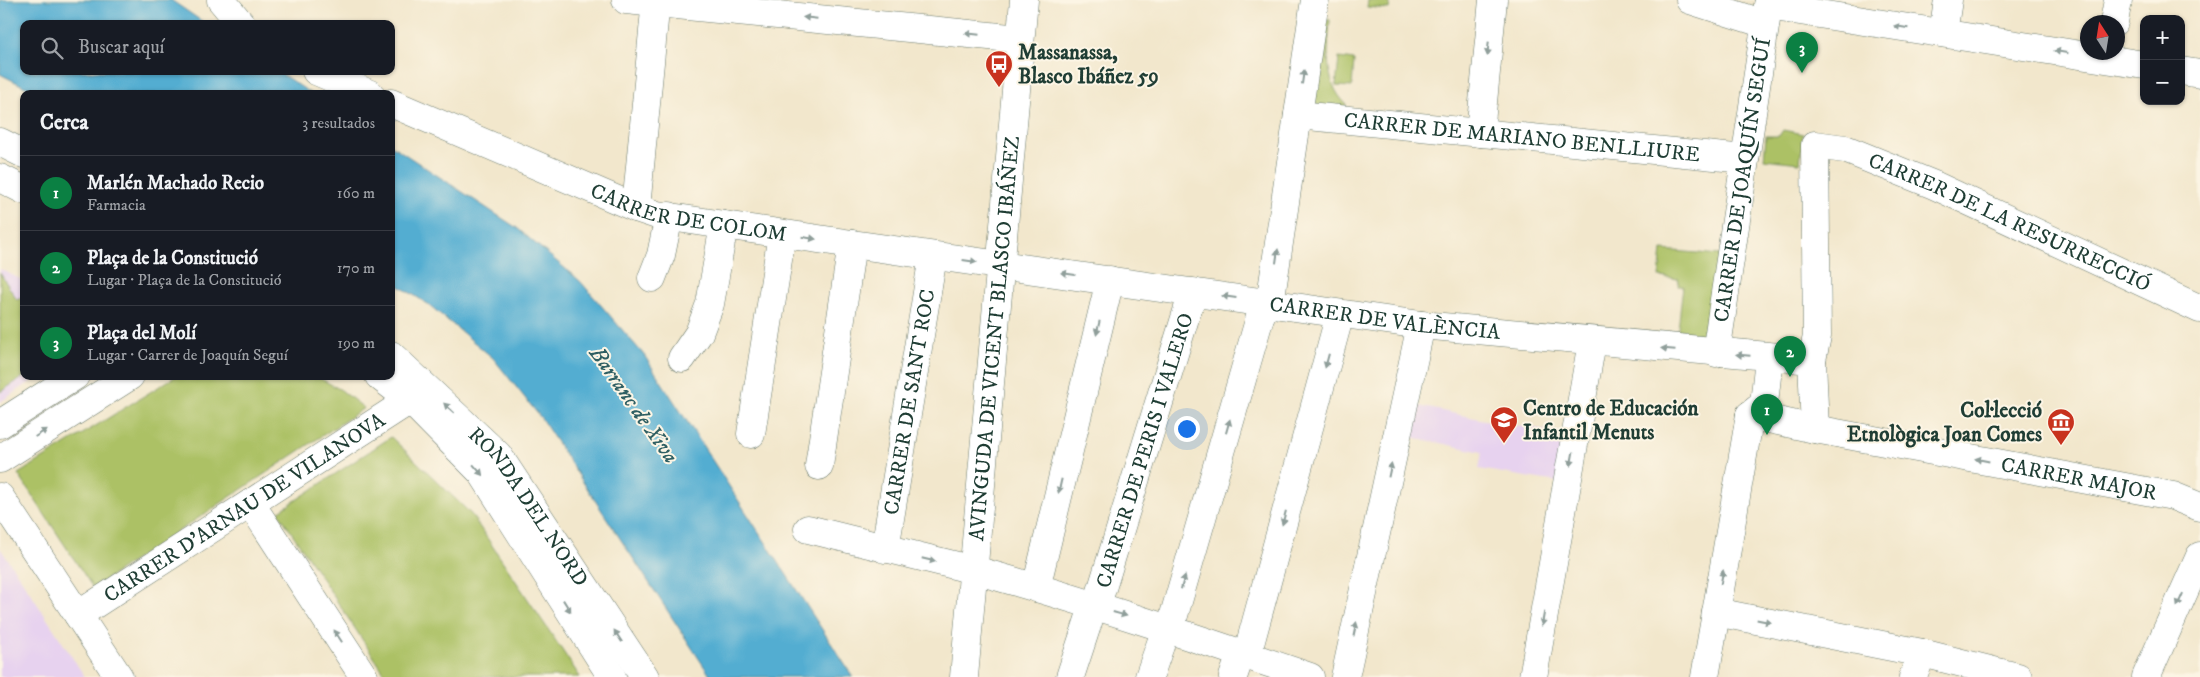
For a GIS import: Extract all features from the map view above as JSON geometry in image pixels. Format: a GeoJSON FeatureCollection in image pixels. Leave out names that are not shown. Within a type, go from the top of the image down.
{"type":"FeatureCollection","features":[{"type":"Feature","properties":{"kind":"street"},"geometry":{"type":"LineString","coordinates":[[626,0],[656,1],[1020,38]]}},
{"type":"Feature","properties":{"kind":"street","name":"AVINGUDA DE VICENT BLASCO IBÁÑEZ"},"geometry":{"type":"LineString","coordinates":[[964,677],[1024,0]]}},
{"type":"Feature","properties":{"kind":"street"},"geometry":{"type":"LineString","coordinates":[[1150,677],[1162,640],[1170,629],[1260,317],[1272,290],[1315,0]]}},
{"type":"Feature","properties":{"kind":"street"},"geometry":{"type":"LineString","coordinates":[[1480,133],[1493,0]]}},
{"type":"Feature","properties":{"kind":"street"},"geometry":{"type":"LineString","coordinates":[[1690,0],[2080,52]]}},
{"type":"Feature","properties":{"kind":"street"},"geometry":{"type":"LineString","coordinates":[[1943,34],[1948,0]]}},
{"type":"Feature","properties":{"kind":"street"},"geometry":{"type":"LineString","coordinates":[[2115,15],[2118,0]]}},
{"type":"Feature","properties":{"kind":"street"},"geometry":{"type":"LineString","coordinates":[[223,1],[238,20]]}},
{"type":"Feature","properties":{"kind":"street"},"geometry":{"type":"LineString","coordinates":[[636,208],[656,1]]}},
{"type":"Feature","properties":{"kind":"street","name":"CARRER DE JOAQUÍN SEGUÍ"},"geometry":{"type":"LineString","coordinates":[[1716,353],[1767,10]]}},
{"type":"Feature","properties":{"kind":"street"},"geometry":{"type":"LineString","coordinates":[[2125,60],[2140,64]]}},
{"type":"Feature","properties":{"kind":"street"},"geometry":{"type":"LineString","coordinates":[[2185,72],[2200,74]]}},
{"type":"Feature","properties":{"kind":"street"},"geometry":{"type":"LineString","coordinates":[[326,75],[359,89]]}},
{"type":"Feature","properties":{"kind":"street","name":"CARRER DE COLOM"},"geometry":{"type":"LineString","coordinates":[[395,105],[636,208],[669,216],[724,225],[1002,265]]}},
{"type":"Feature","properties":{"kind":"street","name":"CARRER DE MARIANO BENLLIURE"},"geometry":{"type":"LineString","coordinates":[[1298,115],[1745,159]]}},
{"type":"Feature","properties":{"kind":"street"},"geometry":{"type":"LineString","coordinates":[[0,142],[20,152]]}},
{"type":"Feature","properties":{"kind":"street","name":"CARRER DE LA RESURRECCIÓ"},"geometry":{"type":"LineString","coordinates":[[1815,348],[1815,146],[1845,149],[1926,182],[2200,309]]}},
{"type":"Feature","properties":{"kind":"street"},"geometry":{"type":"LineString","coordinates":[[0,178],[20,188]]}},
{"type":"Feature","properties":{"kind":"street"},"geometry":{"type":"LineString","coordinates":[[652,278],[661,255],[669,216]]}},
{"type":"Feature","properties":{"kind":"street"},"geometry":{"type":"LineString","coordinates":[[682,358],[699,333],[710,304],[724,225]]}},
{"type":"Feature","properties":{"kind":"street"},"geometry":{"type":"LineString","coordinates":[[751,434],[782,234]]}},
{"type":"Feature","properties":{"kind":"street"},"geometry":{"type":"LineString","coordinates":[[819,466],[852,244]]}},
{"type":"Feature","properties":{"kind":"street","name":"CARRER DE SANT ROC"},"geometry":{"type":"LineString","coordinates":[[885,549],[934,256]]}},
{"type":"Feature","properties":{"kind":"street","name":"CARRER DE VALÈNCIA"},"geometry":{"type":"LineString","coordinates":[[1002,265],[1421,325],[1769,358],[1815,348]]}},
{"type":"Feature","properties":{"kind":"street"},"geometry":{"type":"LineString","coordinates":[[1036,588],[1110,280]]}},
{"type":"Feature","properties":{"kind":"street","name":"CARRER DE PERIS I VALERO"},"geometry":{"type":"LineString","coordinates":[[1070,677],[1093,607],[1100,595],[1193,292]]}},
{"type":"Feature","properties":{"kind":"street"},"geometry":{"type":"LineString","coordinates":[[1237,666],[1250,644],[1340,314]]}},
{"type":"Feature","properties":{"kind":"street"},"geometry":{"type":"LineString","coordinates":[[1345,677],[1421,325]]}},
{"type":"Feature","properties":{"kind":"street"},"geometry":{"type":"LineString","coordinates":[[1532,677],[1592,342]]}},
{"type":"Feature","properties":{"kind":"street"},"geometry":{"type":"LineString","coordinates":[[1815,348],[1827,431]]}},
{"type":"Feature","properties":{"kind":"street"},"geometry":{"type":"LineString","coordinates":[[1705,677],[1750,415],[1764,404],[1769,358]]}},
{"type":"Feature","properties":{"kind":"street","name":"RONDA DEL NORD"},"geometry":{"type":"LineString","coordinates":[[395,359],[498,455],[645,677]]}},
{"type":"Feature","properties":{"kind":"street"},"geometry":{"type":"LineString","coordinates":[[0,424],[69,380]]}},
{"type":"Feature","properties":{"kind":"street"},"geometry":{"type":"LineString","coordinates":[[0,459],[124,380]]}},
{"type":"Feature","properties":{"kind":"street","name":"RONDA DEL NORD"},"geometry":{"type":"LineString","coordinates":[[385,380],[410,400],[482,473],[612,677]]}},
{"type":"Feature","properties":{"kind":"street","name":"CARRER D'ARNAU DE VILANOVA"},"geometry":{"type":"LineString","coordinates":[[78,615],[410,400]]}},
{"type":"Feature","properties":{"kind":"street","name":"CARRER MAJOR"},"geometry":{"type":"LineString","coordinates":[[1750,415],[2173,496],[2200,507]]}},
{"type":"Feature","properties":{"kind":"street"},"geometry":{"type":"LineString","coordinates":[[0,497],[119,677]]}},
{"type":"Feature","properties":{"kind":"street"},"geometry":{"type":"LineString","coordinates":[[251,504],[364,677]]}},
{"type":"Feature","properties":{"kind":"street"},"geometry":{"type":"LineString","coordinates":[[808,529],[973,570],[1170,629],[1237,666],[1309,677]]}},
{"type":"Feature","properties":{"kind":"street"},"geometry":{"type":"LineString","coordinates":[[2146,677],[2200,556]]}},
{"type":"Feature","properties":{"kind":"street"},"geometry":{"type":"LineString","coordinates":[[1716,612],[1918,665],[2018,677]]}},
{"type":"Feature","properties":{"kind":"shaded area"},"geometry":{"type":"Polygon","coordinates":[[[0,269],[20,279],[20,380],[34,380],[0,402],[0,269]]]}},
{"type":"Feature","properties":{"kind":"shaded area","name":"Centro de Educación Infantil Menuts"},"geometry":{"type":"Polygon","coordinates":[[[1414,405],[1489,421],[1565,433],[1557,482],[1479,469],[1482,452],[1407,436],[1414,405]]]}},
{"type":"Feature","properties":{"kind":"shaded area"},"geometry":{"type":"Polygon","coordinates":[[[0,548],[23,582],[85,677],[0,677],[0,548]]]}},
{"type":"Feature","properties":{"kind":"green space"},"geometry":{"type":"Polygon","coordinates":[[[1368,0],[1395,0],[1390,2],[1389,9],[1367,7],[1368,0]]]}},
{"type":"Feature","properties":{"kind":"green space"},"geometry":{"type":"Polygon","coordinates":[[[1323,19],[1330,20],[1328,54],[1330,75],[1334,86],[1346,104],[1345,110],[1312,107],[1323,19]]]}},
{"type":"Feature","properties":{"kind":"green space"},"geometry":{"type":"Polygon","coordinates":[[[1339,58],[1354,60],[1352,87],[1336,86],[1339,58]]]}},
{"type":"Feature","properties":{"kind":"green space"},"geometry":{"type":"Polygon","coordinates":[[[1783,130],[1803,134],[1800,163],[1764,159],[1766,136],[1779,136],[1783,130]]]}},
{"type":"Feature","properties":{"kind":"green space"},"geometry":{"type":"Polygon","coordinates":[[[1662,250],[1721,255],[1709,340],[1677,338],[1683,286],[1678,286],[1679,279],[1659,277],[1662,250]]]}},
{"type":"Feature","properties":{"kind":"green space"},"geometry":{"type":"Polygon","coordinates":[[[0,273],[17,300],[20,298],[20,379],[0,392],[0,273]]]}},
{"type":"Feature","properties":{"kind":"green space"},"geometry":{"type":"Polygon","coordinates":[[[170,380],[323,380],[341,390],[364,408],[93,588],[18,474],[170,380]]]}},
{"type":"Feature","properties":{"kind":"green space"},"geometry":{"type":"Polygon","coordinates":[[[391,437],[471,514],[580,677],[387,677],[278,512],[391,437]]]}},
{"type":"Feature","properties":{"kind":"water"},"geometry":{"type":"Polygon","coordinates":[[[0,0],[171,0],[200,20],[20,20],[20,75],[283,75],[306,90],[31,90],[0,74],[0,0]]]}},
{"type":"Feature","properties":{"kind":"water","name":"Barranc de Xiva"},"geometry":{"type":"Polygon","coordinates":[[[395,148],[517,228],[580,281],[644,355],[853,677],[711,677],[541,418],[493,358],[428,304],[395,283],[395,148]]]}},
{"type":"Feature","properties":{"kind":"place","name":"Plaça del Molí"},"geometry":{"type":"Point","coordinates":[1802,73]}},
{"type":"Feature","properties":{"kind":"place","name":"Massanassa, Blasco Ibáñez 59"},"geometry":{"type":"Point","coordinates":[999,88]}},
{"type":"Feature","properties":{"kind":"place","name":"Plaça de la Constitució"},"geometry":{"type":"Point","coordinates":[1790,377]}},
{"type":"Feature","properties":{"kind":"place","name":"Marlén Machado Recio"},"geometry":{"type":"Point","coordinates":[1767,435]}},
{"type":"Feature","properties":{"kind":"place","name":"Centro de Educación Infantil Menuts"},"geometry":{"type":"Point","coordinates":[1504,444]}},
{"type":"Feature","properties":{"kind":"place","name":"Col·lecció Etnològica Joan Comes"},"geometry":{"type":"Point","coordinates":[2061,446]}}]}
